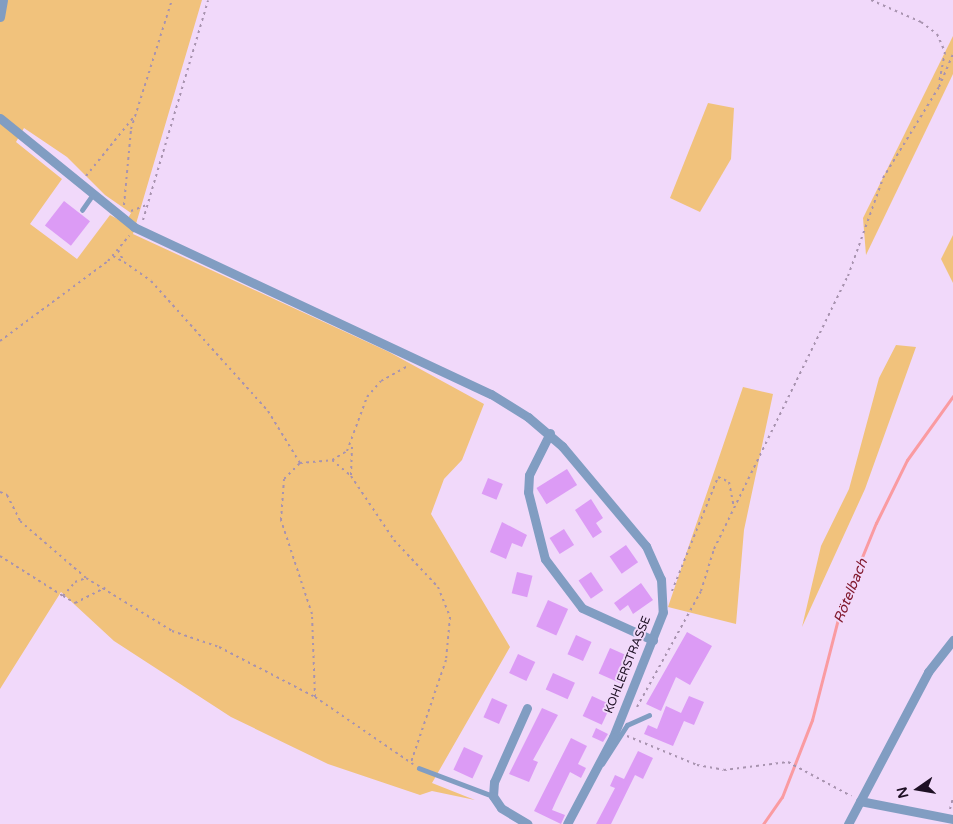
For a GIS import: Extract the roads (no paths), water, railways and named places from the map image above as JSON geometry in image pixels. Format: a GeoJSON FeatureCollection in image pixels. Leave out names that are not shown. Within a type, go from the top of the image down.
{"type":"FeatureCollection","features":[{"type":"Feature","properties":{"kind":"street"},"geometry":{"type":"LineString","coordinates":[[0,17],[3,0]]}},
{"type":"Feature","properties":{"kind":"street"},"geometry":{"type":"LineString","coordinates":[[0,118],[94,193]]}},
{"type":"Feature","properties":{"kind":"street","name":"KOHLERSTRASSE"},"geometry":{"type":"LineString","coordinates":[[94,193],[123,214],[137,228],[491,394],[550,433],[646,546],[662,587],[663,612],[653,640],[597,769],[567,824]]}},
{"type":"Feature","properties":{"kind":"street"},"geometry":{"type":"LineString","coordinates":[[550,433],[529,475],[528,492],[545,559],[582,608],[653,640]]}},
{"type":"Feature","properties":{"kind":"street"},"geometry":{"type":"LineString","coordinates":[[848,824],[928,672],[953,640]]}},
{"type":"Feature","properties":{"kind":"street"},"geometry":{"type":"LineString","coordinates":[[527,708],[494,782],[494,796],[501,808],[528,824]]}},
{"type":"Feature","properties":{"kind":"street"},"geometry":{"type":"LineString","coordinates":[[861,798],[953,819]]}},
{"type":"Feature","properties":{"kind":"lane"},"geometry":{"type":"LineString","coordinates":[[82,210],[94,193]]}},
{"type":"Feature","properties":{"kind":"lane"},"geometry":{"type":"LineString","coordinates":[[597,769],[613,753],[627,725],[649,715]]}},
{"type":"Feature","properties":{"kind":"lane"},"geometry":{"type":"LineString","coordinates":[[419,768],[494,796]]}},
{"type":"Feature","properties":{"kind":"waterway","name":"Rötelbach"},"geometry":{"type":"LineString","coordinates":[[763,824],[782,797],[812,720],[840,611],[876,523],[907,460],[953,396]]}}]}
